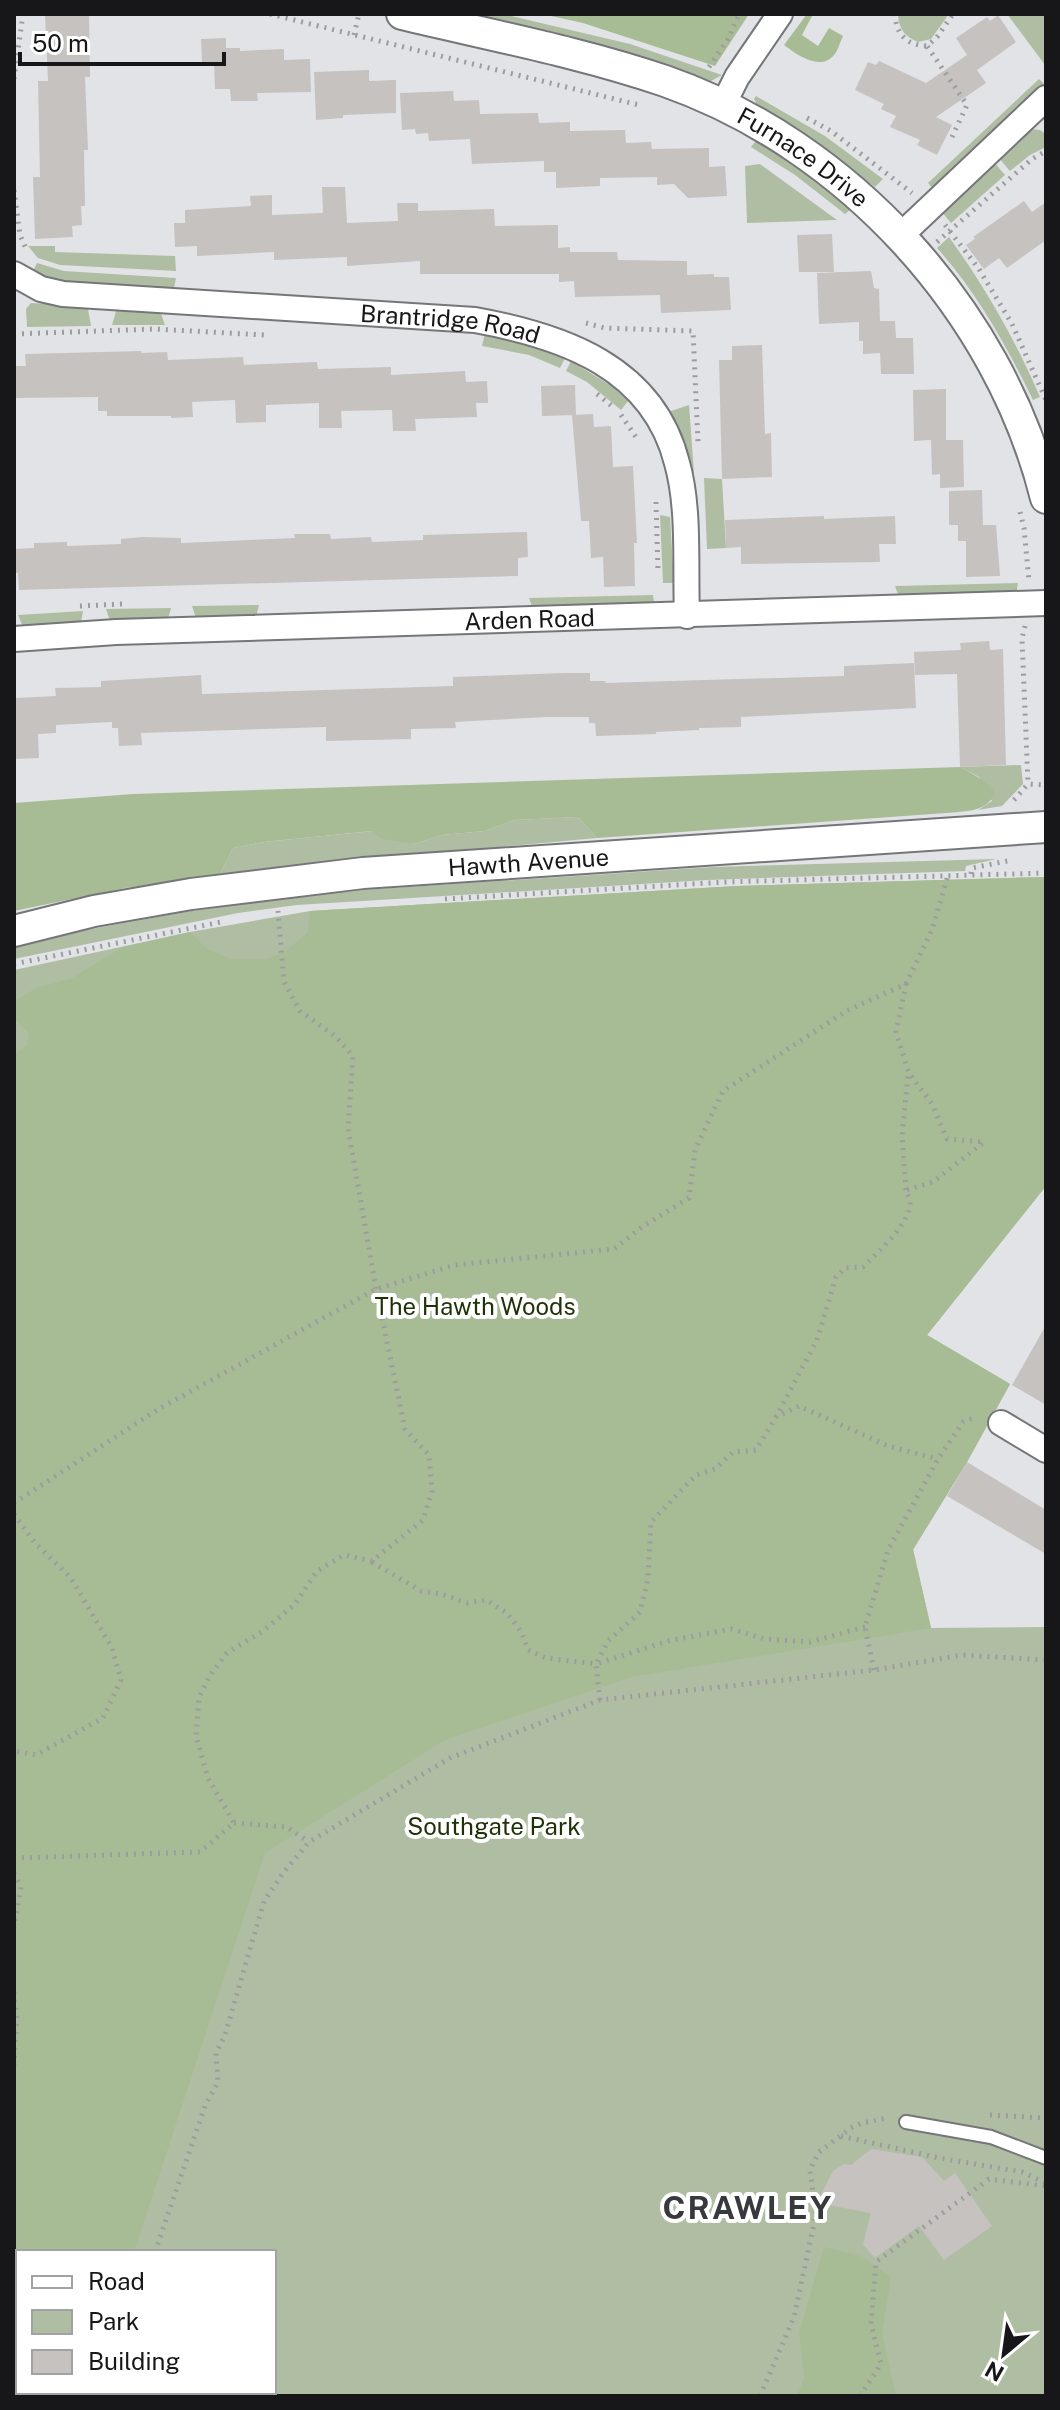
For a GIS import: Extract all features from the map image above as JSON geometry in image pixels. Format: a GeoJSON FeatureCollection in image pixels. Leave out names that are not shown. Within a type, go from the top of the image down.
{"type":"FeatureCollection","features":[{"type":"Feature","properties":{"kind":"street","name":"Furnace Drive"},"geometry":{"type":"LineString","coordinates":[[402,14],[611,65],[666,82],[723,105],[774,133],[822,165],[864,199],[942,285],[1002,381],[1025,432],[1032,500]]}},
{"type":"Feature","properties":{"kind":"street"},"geometry":{"type":"LineString","coordinates":[[723,105],[737,77],[780,14]]}},
{"type":"Feature","properties":{"kind":"street"},"geometry":{"type":"LineString","coordinates":[[909,247],[1043,107]]}},
{"type":"Feature","properties":{"kind":"street","name":"Brantridge Road"},"geometry":{"type":"LineString","coordinates":[[14,274],[41,289],[63,294],[475,320],[526,331],[610,366],[635,386],[655,410],[677,462],[682,491],[687,616]]}},
{"type":"Feature","properties":{"kind":"street","name":"Arden Road"},"geometry":{"type":"LineString","coordinates":[[14,639],[131,632],[1038,604]]}},
{"type":"Feature","properties":{"kind":"street","name":"Hawth Avenue"},"geometry":{"type":"LineString","coordinates":[[14,931],[94,911],[191,894],[363,873],[1046,827]]}},
{"type":"Feature","properties":{"kind":"street"},"geometry":{"type":"LineString","coordinates":[[1001,1423],[1046,1450]]}},
{"type":"Feature","properties":{"kind":"lane"},"geometry":{"type":"LineString","coordinates":[[906,2122],[991,2137],[1046,2158]]}},
{"type":"Feature","properties":{"kind":"path"},"geometry":{"type":"LineString","coordinates":[[14,79],[23,14]]}},
{"type":"Feature","properties":{"kind":"path"},"geometry":{"type":"LineString","coordinates":[[270,14],[651,109]]}},
{"type":"Feature","properties":{"kind":"path"},"geometry":{"type":"LineString","coordinates":[[354,35],[359,14]]}},
{"type":"Feature","properties":{"kind":"path"},"geometry":{"type":"LineString","coordinates":[[709,67],[728,39],[739,14]]}},
{"type":"Feature","properties":{"kind":"path"},"geometry":{"type":"LineString","coordinates":[[895,14],[895,26],[901,36],[909,43],[927,46],[967,105],[952,137]]}},
{"type":"Feature","properties":{"kind":"path"},"geometry":{"type":"LineString","coordinates":[[927,46],[953,14]]}},
{"type":"Feature","properties":{"kind":"path"},"geometry":{"type":"LineString","coordinates":[[909,247],[1046,151]]}},
{"type":"Feature","properties":{"kind":"path"},"geometry":{"type":"LineString","coordinates":[[14,190],[20,235],[24,248],[33,258]]}},
{"type":"Feature","properties":{"kind":"path"},"geometry":{"type":"LineString","coordinates":[[575,321],[605,328],[693,331],[698,453]]}},
{"type":"Feature","properties":{"kind":"path"},"geometry":{"type":"LineString","coordinates":[[14,334],[154,329],[276,336]]}},
{"type":"Feature","properties":{"kind":"path"},"geometry":{"type":"LineString","coordinates":[[587,387],[621,415],[644,453]]}},
{"type":"Feature","properties":{"kind":"path"},"geometry":{"type":"LineString","coordinates":[[655,497],[659,591],[686,590]]}},
{"type":"Feature","properties":{"kind":"path"},"geometry":{"type":"LineString","coordinates":[[1028,784],[1022,638],[1038,604],[1029,579],[1024,528],[1032,500]]}},
{"type":"Feature","properties":{"kind":"path"},"geometry":{"type":"LineString","coordinates":[[1013,580],[1029,579]]}},
{"type":"Feature","properties":{"kind":"path"},"geometry":{"type":"LineString","coordinates":[[1012,875],[1013,860]]}},
{"type":"Feature","properties":{"kind":"path"},"geometry":{"type":"LineString","coordinates":[[440,899],[725,882],[1046,873]]}},
{"type":"Feature","properties":{"kind":"path"},"geometry":{"type":"LineString","coordinates":[[906,1190],[933,1182],[984,1142],[947,1139],[932,1104],[909,1073],[896,1032],[906,984],[932,930],[948,875]]}},
{"type":"Feature","properties":{"kind":"path"},"geometry":{"type":"LineString","coordinates":[[262,914],[288,909]]}},
{"type":"Feature","properties":{"kind":"path"},"geometry":{"type":"LineString","coordinates":[[278,911],[284,982],[300,1011],[335,1036],[353,1056],[348,1128],[376,1289],[405,1429],[429,1455],[432,1491],[423,1520],[372,1561]]}},
{"type":"Feature","properties":{"kind":"path"},"geometry":{"type":"LineString","coordinates":[[14,964],[231,920]]}},
{"type":"Feature","properties":{"kind":"path"},"geometry":{"type":"LineString","coordinates":[[14,1503],[157,1410],[376,1289],[455,1265],[614,1249],[642,1227],[689,1198],[695,1150],[723,1091],[848,1010],[906,984]]}},
{"type":"Feature","properties":{"kind":"path"},"geometry":{"type":"LineString","coordinates":[[600,1700],[596,1664],[608,1641],[640,1612],[648,1579],[651,1522],[696,1475],[715,1469],[733,1452],[756,1450],[817,1340],[836,1277],[845,1268],[863,1267],[886,1244],[905,1218],[910,1203],[906,1190],[902,1136],[909,1073]]}},
{"type":"Feature","properties":{"kind":"path"},"geometry":{"type":"LineString","coordinates":[[776,1417],[799,1406],[888,1446],[938,1459]]}},
{"type":"Feature","properties":{"kind":"path"},"geometry":{"type":"LineString","coordinates":[[874,1670],[865,1627],[888,1550],[938,1459],[963,1422],[980,1416],[1001,1423]]}},
{"type":"Feature","properties":{"kind":"path"},"geometry":{"type":"LineString","coordinates":[[14,1514],[35,1543],[71,1578],[112,1648],[121,1680],[103,1718],[36,1755],[14,1751]]}},
{"type":"Feature","properties":{"kind":"path"},"geometry":{"type":"LineString","coordinates":[[234,1823],[208,1778],[196,1736],[199,1697],[227,1653],[263,1631],[295,1604],[317,1571],[344,1555],[372,1561],[421,1591],[467,1603],[486,1600],[507,1613],[522,1633],[528,1650],[546,1658],[596,1664],[668,1641],[731,1629],[765,1639],[810,1642],[865,1627]]}},
{"type":"Feature","properties":{"kind":"path"},"geometry":{"type":"LineString","coordinates":[[156,2250],[205,2106],[218,2082],[216,2053],[225,2035],[264,1901],[309,1842],[450,1758],[600,1700],[874,1670],[962,1655],[1046,1660]]}},
{"type":"Feature","properties":{"kind":"path"},"geometry":{"type":"LineString","coordinates":[[14,1858],[200,1852],[234,1823],[287,1827],[309,1842]]}},
{"type":"Feature","properties":{"kind":"path"},"geometry":{"type":"LineString","coordinates":[[14,1873],[21,1887],[14,1928]]}},
{"type":"Feature","properties":{"kind":"path"},"geometry":{"type":"LineString","coordinates":[[14,1992],[17,2017],[14,2065]]}},
{"type":"Feature","properties":{"kind":"path"},"geometry":{"type":"LineString","coordinates":[[760,2396],[794,2317],[816,2214],[810,2171],[819,2152],[841,2136],[862,2123],[885,2119],[894,2113]]}},
{"type":"Feature","properties":{"kind":"path"},"geometry":{"type":"LineString","coordinates":[[982,2114],[1046,2118]]}},
{"type":"Feature","properties":{"kind":"path"},"geometry":{"type":"LineString","coordinates":[[841,2136],[939,2158],[1022,2172],[1046,2184]]}},
{"type":"Feature","properties":{"kind":"path"},"geometry":{"type":"LineString","coordinates":[[860,2396],[881,2364],[871,2324],[876,2262],[989,2179],[1046,2184]]}},
{"type":"Feature","properties":{"kind":"green space"},"geometry":{"type":"Polygon","coordinates":[[[456,14],[503,14],[630,44],[722,75],[711,81],[698,79],[456,14]]]}},
{"type":"Feature","properties":{"kind":"green space"},"geometry":{"type":"Polygon","coordinates":[[[542,14],[749,14],[715,66],[583,23],[542,14]]]}},
{"type":"Feature","properties":{"kind":"green space"},"geometry":{"type":"Polygon","coordinates":[[[807,14],[812,16],[802,35],[818,46],[829,28],[843,36],[828,60],[808,60],[784,45],[807,14]]]}},
{"type":"Feature","properties":{"kind":"green space"},"geometry":{"type":"Polygon","coordinates":[[[898,14],[949,14],[931,39],[918,42],[903,31],[898,14]]]}},
{"type":"Feature","properties":{"kind":"green space"},"geometry":{"type":"Polygon","coordinates":[[[1007,14],[1046,14],[1045,65],[1007,14]]]}},
{"type":"Feature","properties":{"kind":"green space"},"geometry":{"type":"Polygon","coordinates":[[[1039,79],[1046,86],[934,190],[928,183],[1039,79]]]}},
{"type":"Feature","properties":{"kind":"green space"},"geometry":{"type":"Polygon","coordinates":[[[756,96],[825,136],[883,179],[875,187],[803,134],[759,109],[754,99],[756,96]]]}},
{"type":"Feature","properties":{"kind":"green space"},"geometry":{"type":"Polygon","coordinates":[[[1030,129],[1046,134],[1046,147],[1010,171],[998,157],[1030,129]]]}},
{"type":"Feature","properties":{"kind":"green space"},"geometry":{"type":"Polygon","coordinates":[[[756,141],[800,168],[851,209],[845,214],[795,175],[751,147],[756,141]]]}},
{"type":"Feature","properties":{"kind":"green space"},"geometry":{"type":"Polygon","coordinates":[[[993,161],[1005,175],[951,223],[941,211],[993,161]]]}},
{"type":"Feature","properties":{"kind":"green space"},"geometry":{"type":"Polygon","coordinates":[[[760,164],[837,220],[747,223],[745,166],[760,164]]]}},
{"type":"Feature","properties":{"kind":"green space"},"geometry":{"type":"Polygon","coordinates":[[[949,237],[999,314],[1040,397],[1033,400],[966,283],[937,248],[949,237]]]}},
{"type":"Feature","properties":{"kind":"green space"},"geometry":{"type":"Polygon","coordinates":[[[28,246],[55,246],[55,252],[175,256],[176,271],[60,265],[38,258],[28,246]]]}},
{"type":"Feature","properties":{"kind":"green space"},"geometry":{"type":"Polygon","coordinates":[[[37,263],[64,271],[176,278],[174,288],[58,282],[31,275],[37,263]]]}},
{"type":"Feature","properties":{"kind":"green space"},"geometry":{"type":"Polygon","coordinates":[[[31,303],[84,306],[88,309],[91,326],[27,327],[26,309],[31,303]]]}},
{"type":"Feature","properties":{"kind":"green space"},"geometry":{"type":"Polygon","coordinates":[[[117,308],[160,311],[165,325],[112,325],[117,308]]]}},
{"type":"Feature","properties":{"kind":"green space"},"geometry":{"type":"Polygon","coordinates":[[[485,333],[533,345],[565,358],[560,368],[529,355],[482,346],[485,333]]]}},
{"type":"Feature","properties":{"kind":"green space"},"geometry":{"type":"Polygon","coordinates":[[[571,361],[613,387],[628,401],[621,410],[587,382],[566,371],[571,361]]]}},
{"type":"Feature","properties":{"kind":"green space"},"geometry":{"type":"Polygon","coordinates":[[[689,405],[694,473],[688,473],[668,412],[689,405]]]}},
{"type":"Feature","properties":{"kind":"green space"},"geometry":{"type":"Polygon","coordinates":[[[704,478],[722,479],[726,548],[707,549],[704,478]]]}},
{"type":"Feature","properties":{"kind":"green space"},"geometry":{"type":"Polygon","coordinates":[[[660,515],[670,517],[674,583],[663,583],[660,515]]]}},
{"type":"Feature","properties":{"kind":"green space"},"geometry":{"type":"Polygon","coordinates":[[[1018,583],[1016,595],[899,597],[895,586],[1018,583]]]}},
{"type":"Feature","properties":{"kind":"green space"},"geometry":{"type":"Polygon","coordinates":[[[653,595],[654,603],[651,606],[533,609],[529,598],[653,595]]]}},
{"type":"Feature","properties":{"kind":"green space"},"geometry":{"type":"Polygon","coordinates":[[[259,605],[256,617],[196,618],[192,606],[259,605]]]}},
{"type":"Feature","properties":{"kind":"green space"},"geometry":{"type":"Polygon","coordinates":[[[171,608],[168,619],[110,621],[106,609],[171,608]]]}},
{"type":"Feature","properties":{"kind":"green space"},"geometry":{"type":"Polygon","coordinates":[[[83,611],[81,623],[23,627],[18,615],[83,611]]]}},
{"type":"Feature","properties":{"kind":"green space"},"geometry":{"type":"Polygon","coordinates":[[[1021,765],[1023,784],[1002,806],[978,810],[992,801],[979,777],[960,767],[1021,765]]]}},
{"type":"Feature","properties":{"kind":"green space"},"geometry":{"type":"Polygon","coordinates":[[[960,767],[983,781],[995,793],[981,808],[597,838],[578,817],[515,820],[485,831],[442,835],[414,844],[382,839],[372,831],[264,842],[233,848],[219,876],[125,888],[14,911],[14,803],[133,794],[960,767]]]}},
{"type":"Feature","properties":{"kind":"green space"},"geometry":{"type":"Polygon","coordinates":[[[578,817],[597,838],[219,876],[233,848],[264,842],[373,831],[414,844],[442,835],[485,831],[515,820],[578,817]]]}},
{"type":"Feature","properties":{"kind":"green space"},"geometry":{"type":"Polygon","coordinates":[[[996,859],[966,866],[965,871],[707,880],[297,905],[238,913],[14,959],[14,947],[64,934],[246,901],[361,890],[713,867],[996,859]]]}},
{"type":"Feature","properties":{"kind":"green space","name":"The Hawth Woods"},"geometry":{"type":"Polygon","coordinates":[[[1046,877],[1046,1186],[927,1335],[1010,1384],[913,1550],[931,1628],[1046,1627],[1046,2396],[14,2396],[14,970],[190,932],[310,911],[737,886],[1046,877]]]}},
{"type":"Feature","properties":{"kind":"green space","name":"The Hawth Woods"},"geometry":{"type":"Polygon","coordinates":[[[1046,877],[1046,1186],[927,1335],[1010,1384],[967,1462],[913,1549],[931,1628],[632,1677],[445,1740],[265,1853],[135,2250],[16,2250],[16,2394],[87,2396],[14,2396],[14,1055],[27,1045],[29,1033],[15,1020],[15,1001],[36,988],[70,979],[123,947],[190,932],[207,949],[231,959],[267,959],[287,950],[308,932],[310,911],[737,886],[1046,877]]]}},
{"type":"Feature","properties":{"kind":"green space"},"geometry":{"type":"Polygon","coordinates":[[[824,2247],[861,2256],[891,2277],[882,2333],[896,2396],[797,2396],[804,2378],[799,2333],[824,2247]]]}},
{"type":"Feature","properties":{"kind":"building"},"geometry":{"type":"Polygon","coordinates":[[[45,14],[89,14],[90,77],[85,77],[88,150],[84,150],[85,206],[81,206],[82,225],[72,226],[73,237],[35,239],[33,177],[40,177],[38,81],[48,81],[45,14]]]}},
{"type":"Feature","properties":{"kind":"building"},"geometry":{"type":"Polygon","coordinates":[[[998,15],[1016,42],[977,70],[986,83],[936,117],[952,125],[937,155],[917,145],[920,140],[890,127],[896,116],[881,109],[884,104],[855,90],[868,62],[876,65],[879,61],[926,83],[967,55],[956,38],[987,17],[990,21],[998,15]]]}},
{"type":"Feature","properties":{"kind":"building"},"geometry":{"type":"Polygon","coordinates":[[[226,38],[226,48],[240,48],[240,51],[284,49],[284,60],[310,59],[311,92],[257,93],[258,101],[231,101],[230,89],[215,89],[214,62],[202,62],[201,39],[226,38]]]}},
{"type":"Feature","properties":{"kind":"building"},"geometry":{"type":"Polygon","coordinates":[[[369,70],[369,81],[396,80],[396,113],[343,115],[343,118],[316,120],[314,72],[369,70]]]}},
{"type":"Feature","properties":{"kind":"building"},"geometry":{"type":"Polygon","coordinates":[[[453,91],[454,101],[479,100],[480,114],[538,113],[539,123],[570,122],[570,131],[625,130],[626,143],[651,142],[652,149],[709,148],[709,167],[725,166],[727,196],[688,198],[674,184],[657,185],[657,177],[600,178],[600,186],[556,188],[556,172],[544,172],[544,161],[472,164],[470,139],[429,141],[428,133],[416,134],[415,129],[402,130],[400,93],[453,91]]]}},
{"type":"Feature","properties":{"kind":"building"},"geometry":{"type":"Polygon","coordinates":[[[322,187],[345,187],[347,223],[398,221],[397,203],[418,203],[418,211],[494,209],[495,226],[558,225],[558,248],[570,247],[570,252],[617,252],[618,260],[687,261],[687,275],[729,277],[731,310],[661,313],[660,295],[575,297],[574,281],[559,282],[559,274],[420,274],[420,261],[347,266],[347,257],[274,260],[274,252],[197,256],[197,246],[175,247],[174,223],[185,223],[185,210],[251,206],[250,196],[272,195],[272,215],[323,213],[322,187]]]}},
{"type":"Feature","properties":{"kind":"building"},"geometry":{"type":"Polygon","coordinates":[[[1024,201],[1032,212],[1046,202],[1046,240],[1007,268],[999,258],[984,269],[966,245],[1024,201]]]}},
{"type":"Feature","properties":{"kind":"building"},"geometry":{"type":"Polygon","coordinates":[[[832,234],[834,272],[799,272],[797,235],[832,234]]]}},
{"type":"Feature","properties":{"kind":"building"},"geometry":{"type":"Polygon","coordinates":[[[871,271],[874,288],[879,289],[880,321],[895,321],[896,338],[913,338],[914,374],[881,374],[880,353],[863,354],[859,322],[819,324],[817,273],[871,271]]]}},
{"type":"Feature","properties":{"kind":"building"},"geometry":{"type":"Polygon","coordinates":[[[762,345],[765,434],[771,433],[772,477],[722,479],[719,360],[732,360],[732,346],[762,345]]]}},
{"type":"Feature","properties":{"kind":"building"},"geometry":{"type":"Polygon","coordinates":[[[167,352],[168,360],[243,357],[244,365],[317,362],[318,369],[391,367],[391,375],[465,371],[466,382],[487,381],[488,403],[476,403],[477,417],[415,419],[416,431],[393,431],[392,410],[341,411],[342,428],[319,428],[319,403],[266,405],[266,422],[236,423],[235,400],[192,402],[193,417],[171,418],[107,416],[107,411],[98,411],[98,397],[14,398],[14,366],[26,366],[25,354],[167,352]]]}},
{"type":"Feature","properties":{"kind":"building"},"geometry":{"type":"Polygon","coordinates":[[[575,385],[576,415],[542,416],[541,386],[575,385]]]}},
{"type":"Feature","properties":{"kind":"building"},"geometry":{"type":"Polygon","coordinates":[[[946,389],[946,440],[963,440],[964,487],[940,488],[940,474],[932,475],[931,440],[914,441],[913,390],[946,389]]]}},
{"type":"Feature","properties":{"kind":"building"},"geometry":{"type":"Polygon","coordinates":[[[593,414],[594,427],[611,426],[613,467],[633,466],[637,543],[634,543],[635,586],[604,587],[603,557],[591,558],[589,521],[581,521],[572,415],[593,414]]]}},
{"type":"Feature","properties":{"kind":"building"},"geometry":{"type":"Polygon","coordinates":[[[982,490],[983,525],[996,525],[1000,576],[966,577],[966,541],[958,541],[958,525],[949,525],[949,491],[982,490]]]}},
{"type":"Feature","properties":{"kind":"building"},"geometry":{"type":"Polygon","coordinates":[[[824,516],[824,519],[895,516],[896,544],[879,544],[880,562],[741,564],[741,547],[726,548],[725,520],[824,516]]]}},
{"type":"Feature","properties":{"kind":"building"},"geometry":{"type":"Polygon","coordinates":[[[527,532],[528,557],[518,558],[518,576],[19,590],[18,573],[14,573],[14,549],[34,548],[34,543],[67,542],[67,546],[121,544],[121,539],[142,537],[181,538],[181,543],[295,538],[294,534],[330,534],[331,539],[371,537],[372,542],[423,540],[423,535],[527,532]]]}},
{"type":"Feature","properties":{"kind":"building"},"geometry":{"type":"Polygon","coordinates":[[[989,641],[990,650],[1003,649],[1006,765],[960,767],[957,674],[915,675],[914,652],[961,650],[960,643],[989,641]]]}},
{"type":"Feature","properties":{"kind":"building"},"geometry":{"type":"Polygon","coordinates":[[[914,663],[916,708],[741,717],[741,727],[596,736],[595,723],[589,723],[589,717],[547,717],[455,722],[456,728],[411,729],[411,739],[326,741],[326,727],[141,733],[142,745],[119,746],[118,728],[112,728],[112,722],[56,725],[56,733],[38,734],[39,758],[14,759],[15,698],[56,696],[55,688],[101,687],[101,681],[201,675],[202,694],[453,686],[453,677],[565,673],[590,673],[590,681],[605,683],[844,676],[844,666],[914,663]]]}},
{"type":"Feature","properties":{"kind":"building"},"geometry":{"type":"Polygon","coordinates":[[[1046,1325],[1046,1405],[1012,1385],[1046,1325]]]}},
{"type":"Feature","properties":{"kind":"building"},"geometry":{"type":"Polygon","coordinates":[[[967,1462],[1046,1510],[1046,1554],[947,1496],[967,1462]]]}},
{"type":"Feature","properties":{"kind":"building"},"geometry":{"type":"Polygon","coordinates":[[[871,2149],[922,2157],[944,2181],[955,2173],[992,2226],[944,2260],[919,2226],[875,2258],[863,2244],[871,2213],[817,2203],[833,2171],[844,2164],[851,2165],[871,2149]]]}},
{"type":"Feature","properties":{"kind":"district","name":"CRAWLEY"},"geometry":{"type":"Point","coordinates":[748,2207]}},
{"type":"Feature","properties":{"kind":"park label","name":"Southgate Park"},"geometry":{"type":"Point","coordinates":[494,1826]}}]}
